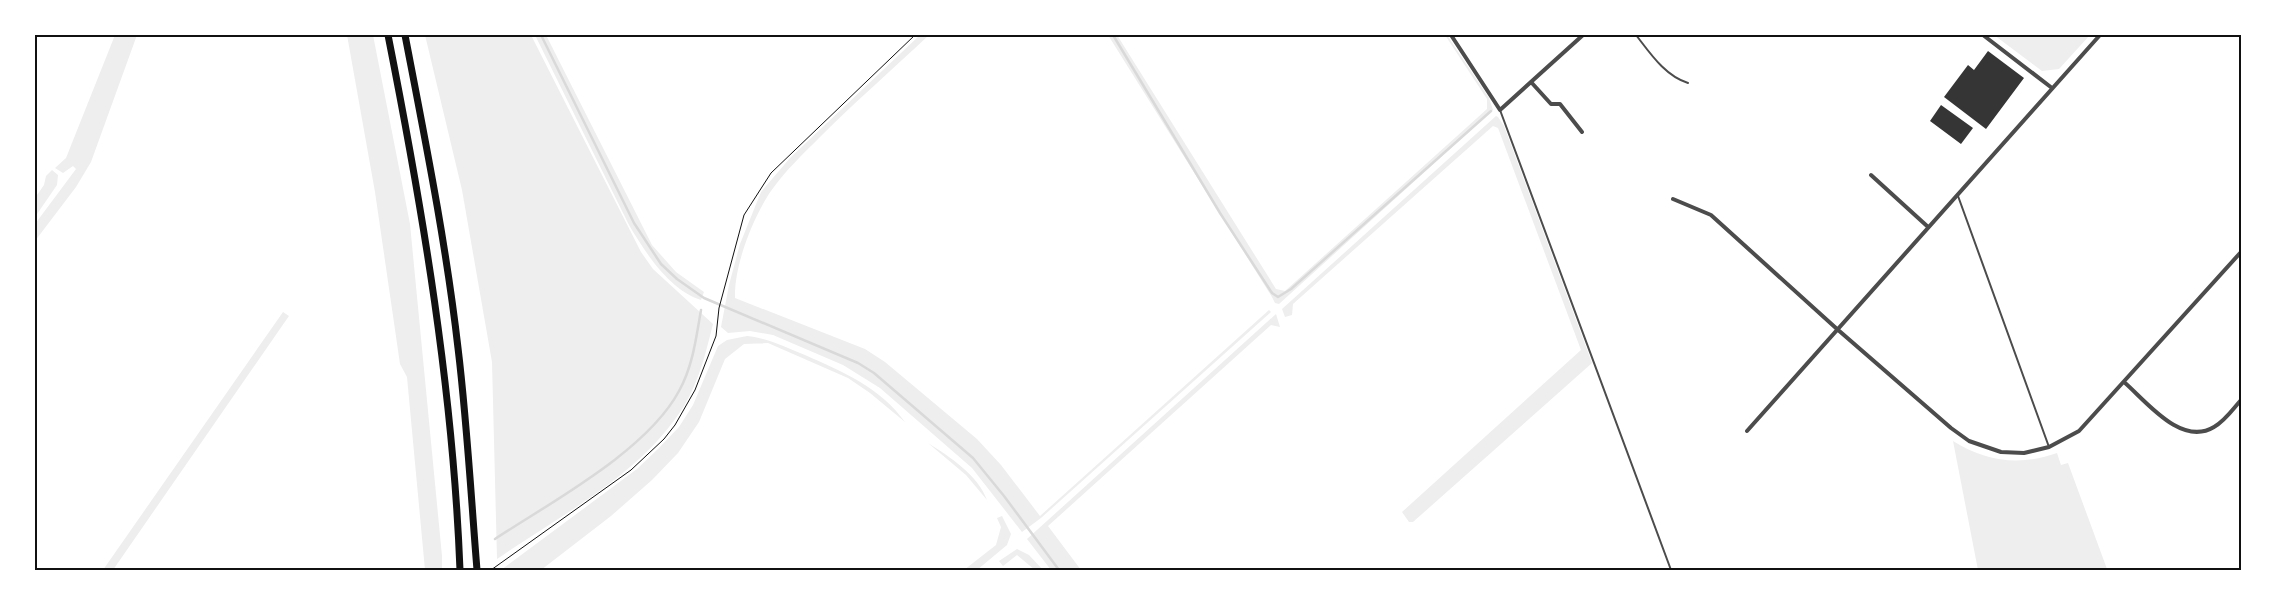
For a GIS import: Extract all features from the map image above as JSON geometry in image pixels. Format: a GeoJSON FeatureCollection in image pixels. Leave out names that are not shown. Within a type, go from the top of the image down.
{"type":"FeatureCollection","features":[{"type":"Feature","properties":{"kind":"highway"},"geometry":{"type":"LineString","coordinates":[[388,35],[418,191],[433,282],[449,416],[460,562],[459,570]]}},
{"type":"Feature","properties":{"kind":"highway"},"geometry":{"type":"LineString","coordinates":[[404,35],[433,184],[458,346],[477,570]]}},
{"type":"Feature","properties":{"kind":"street"},"geometry":{"type":"LineString","coordinates":[[1451,35],[1500,110],[1583,35]]}},
{"type":"Feature","properties":{"kind":"street"},"geometry":{"type":"LineString","coordinates":[[1983,35],[2052,88]]}},
{"type":"Feature","properties":{"kind":"street"},"geometry":{"type":"LineString","coordinates":[[1747,431],[1927,226],[2100,35]]}},
{"type":"Feature","properties":{"kind":"street"},"geometry":{"type":"LineString","coordinates":[[1532,82],[1551,104],[1560,104],[1582,132]]}},
{"type":"Feature","properties":{"kind":"street"},"geometry":{"type":"LineString","coordinates":[[1871,174],[1927,226]]}},
{"type":"Feature","properties":{"kind":"street"},"geometry":{"type":"LineString","coordinates":[[1673,199],[1711,215],[1837,329],[1951,428],[1969,441],[1990,449],[2012,453],[2032,452],[2049,447],[2079,431],[2241,252]]}},
{"type":"Feature","properties":{"kind":"street"},"geometry":{"type":"LineString","coordinates":[[2124,382],[2171,423],[2189,432],[2202,432],[2213,428],[2241,400]]}},
{"type":"Feature","properties":{"kind":"lane"},"geometry":{"type":"LineString","coordinates":[[1636,35],[1656,61],[1662,64],[1672,76],[1688,83]]}},
{"type":"Feature","properties":{"kind":"lane"},"geometry":{"type":"LineString","coordinates":[[1500,110],[1672,570]]}},
{"type":"Feature","properties":{"kind":"lane"},"geometry":{"type":"LineString","coordinates":[[1957,193],[2049,447]]}},
{"type":"Feature","properties":{"kind":"path"},"geometry":{"type":"LineString","coordinates":[[491,570],[615,482],[664,439],[685,408],[700,378],[716,336],[719,308],[744,216],[771,173],[916,35]]}},
{"type":"Feature","properties":{"kind":"shaded area"},"geometry":{"type":"Polygon","coordinates":[[[115,35],[137,35],[91,162],[76,187],[35,241],[35,224],[76,169],[73,166],[63,173],[55,168],[66,158],[115,35]]]}},
{"type":"Feature","properties":{"kind":"shaded area"},"geometry":{"type":"Polygon","coordinates":[[[347,35],[373,35],[410,224],[442,570],[425,570],[407,377],[400,364],[375,192],[347,35]]]}},
{"type":"Feature","properties":{"kind":"shaded area"},"geometry":{"type":"Polygon","coordinates":[[[425,35],[531,35],[641,252],[653,269],[713,324],[705,356],[694,387],[684,406],[666,431],[646,453],[599,491],[497,559],[492,362],[462,190],[425,35]]]}},
{"type":"Feature","properties":{"kind":"shaded area"},"geometry":{"type":"Polygon","coordinates":[[[535,35],[546,35],[652,245],[676,272],[704,292],[701,300],[678,288],[668,279],[635,236],[535,35]]]}},
{"type":"Feature","properties":{"kind":"shaded area"},"geometry":{"type":"Polygon","coordinates":[[[920,35],[929,35],[820,137],[788,170],[771,191],[751,228],[741,256],[735,298],[865,349],[885,362],[977,439],[1001,465],[1040,516],[1269,310],[1271,312],[1041,518],[1022,532],[972,468],[880,388],[843,365],[773,335],[750,331],[728,333],[721,327],[729,285],[740,244],[761,192],[790,158],[920,35]]]}},
{"type":"Feature","properties":{"kind":"shaded area"},"geometry":{"type":"Polygon","coordinates":[[[1108,35],[1117,35],[1276,289],[1285,291],[1487,109],[1487,99],[1445,35],[1447,35],[1489,98],[1493,110],[1279,304],[1275,303],[1108,35]]]}},
{"type":"Feature","properties":{"kind":"shaded area"},"geometry":{"type":"Polygon","coordinates":[[[1994,35],[2090,35],[2059,69],[2042,71],[1994,35]]]}},
{"type":"Feature","properties":{"kind":"shaded area"},"geometry":{"type":"Polygon","coordinates":[[[1496,116],[1504,126],[1592,363],[1413,522],[1409,522],[1402,512],[1581,350],[1498,128],[1493,126],[1293,304],[1292,315],[1285,317],[1282,309],[1496,116]]]}},
{"type":"Feature","properties":{"kind":"shaded area"},"geometry":{"type":"Polygon","coordinates":[[[52,170],[58,175],[57,185],[35,217],[35,198],[44,185],[46,176],[52,170]]]}},
{"type":"Feature","properties":{"kind":"shaded area"},"geometry":{"type":"Polygon","coordinates":[[[283,312],[289,316],[113,570],[103,570],[283,312]]]}},
{"type":"Feature","properties":{"kind":"shaded area"},"geometry":{"type":"Polygon","coordinates":[[[1276,314],[1280,327],[1271,325],[1048,526],[1081,570],[1051,570],[1027,539],[1276,314]]]}},
{"type":"Feature","properties":{"kind":"shaded area"},"geometry":{"type":"Polygon","coordinates":[[[747,336],[776,343],[847,374],[884,399],[905,422],[870,393],[848,378],[768,343],[744,344],[725,359],[699,422],[678,453],[652,480],[611,516],[541,570],[501,570],[637,469],[679,427],[693,405],[718,346],[727,340],[747,336]]]}},
{"type":"Feature","properties":{"kind":"shaded area"},"geometry":{"type":"Polygon","coordinates":[[[1953,441],[1978,454],[2004,460],[2030,460],[2057,453],[2061,465],[2068,463],[2107,569],[1978,570],[1953,441]]]}},
{"type":"Feature","properties":{"kind":"shaded area"},"geometry":{"type":"Polygon","coordinates":[[[928,443],[962,467],[977,483],[987,500],[966,475],[928,443]]]}},
{"type":"Feature","properties":{"kind":"shaded area"},"geometry":{"type":"Polygon","coordinates":[[[1002,516],[1011,534],[1007,545],[977,570],[964,570],[996,545],[1001,527],[997,518],[1002,516]]]}},
{"type":"Feature","properties":{"kind":"shaded area"},"geometry":{"type":"Polygon","coordinates":[[[1017,549],[1029,555],[1043,570],[1035,570],[1017,555],[1003,566],[999,561],[1017,549]]]}},
{"type":"Feature","properties":{"kind":"building"},"geometry":{"type":"Polygon","coordinates":[[[1988,51],[2024,78],[1986,129],[1944,97],[1968,65],[1974,70],[1988,51]]]}},
{"type":"Feature","properties":{"kind":"building"},"geometry":{"type":"Polygon","coordinates":[[[1941,105],[1973,128],[1961,144],[1930,121],[1941,105]]]}},
{"type":"Feature","properties":{"kind":"waterway"},"geometry":{"type":"LineString","coordinates":[[541,35],[634,223],[661,264],[677,279],[704,298],[858,363],[874,373],[973,458],[1059,570]]}},
{"type":"Feature","properties":{"kind":"waterway"},"geometry":{"type":"LineString","coordinates":[[1113,35],[1220,213],[1272,293],[1278,297],[1291,289],[1491,111]]}},
{"type":"Feature","properties":{"kind":"waterway"},"geometry":{"type":"LineString","coordinates":[[495,539],[596,474],[645,434],[664,413],[679,391],[688,372],[701,310]]}}]}
